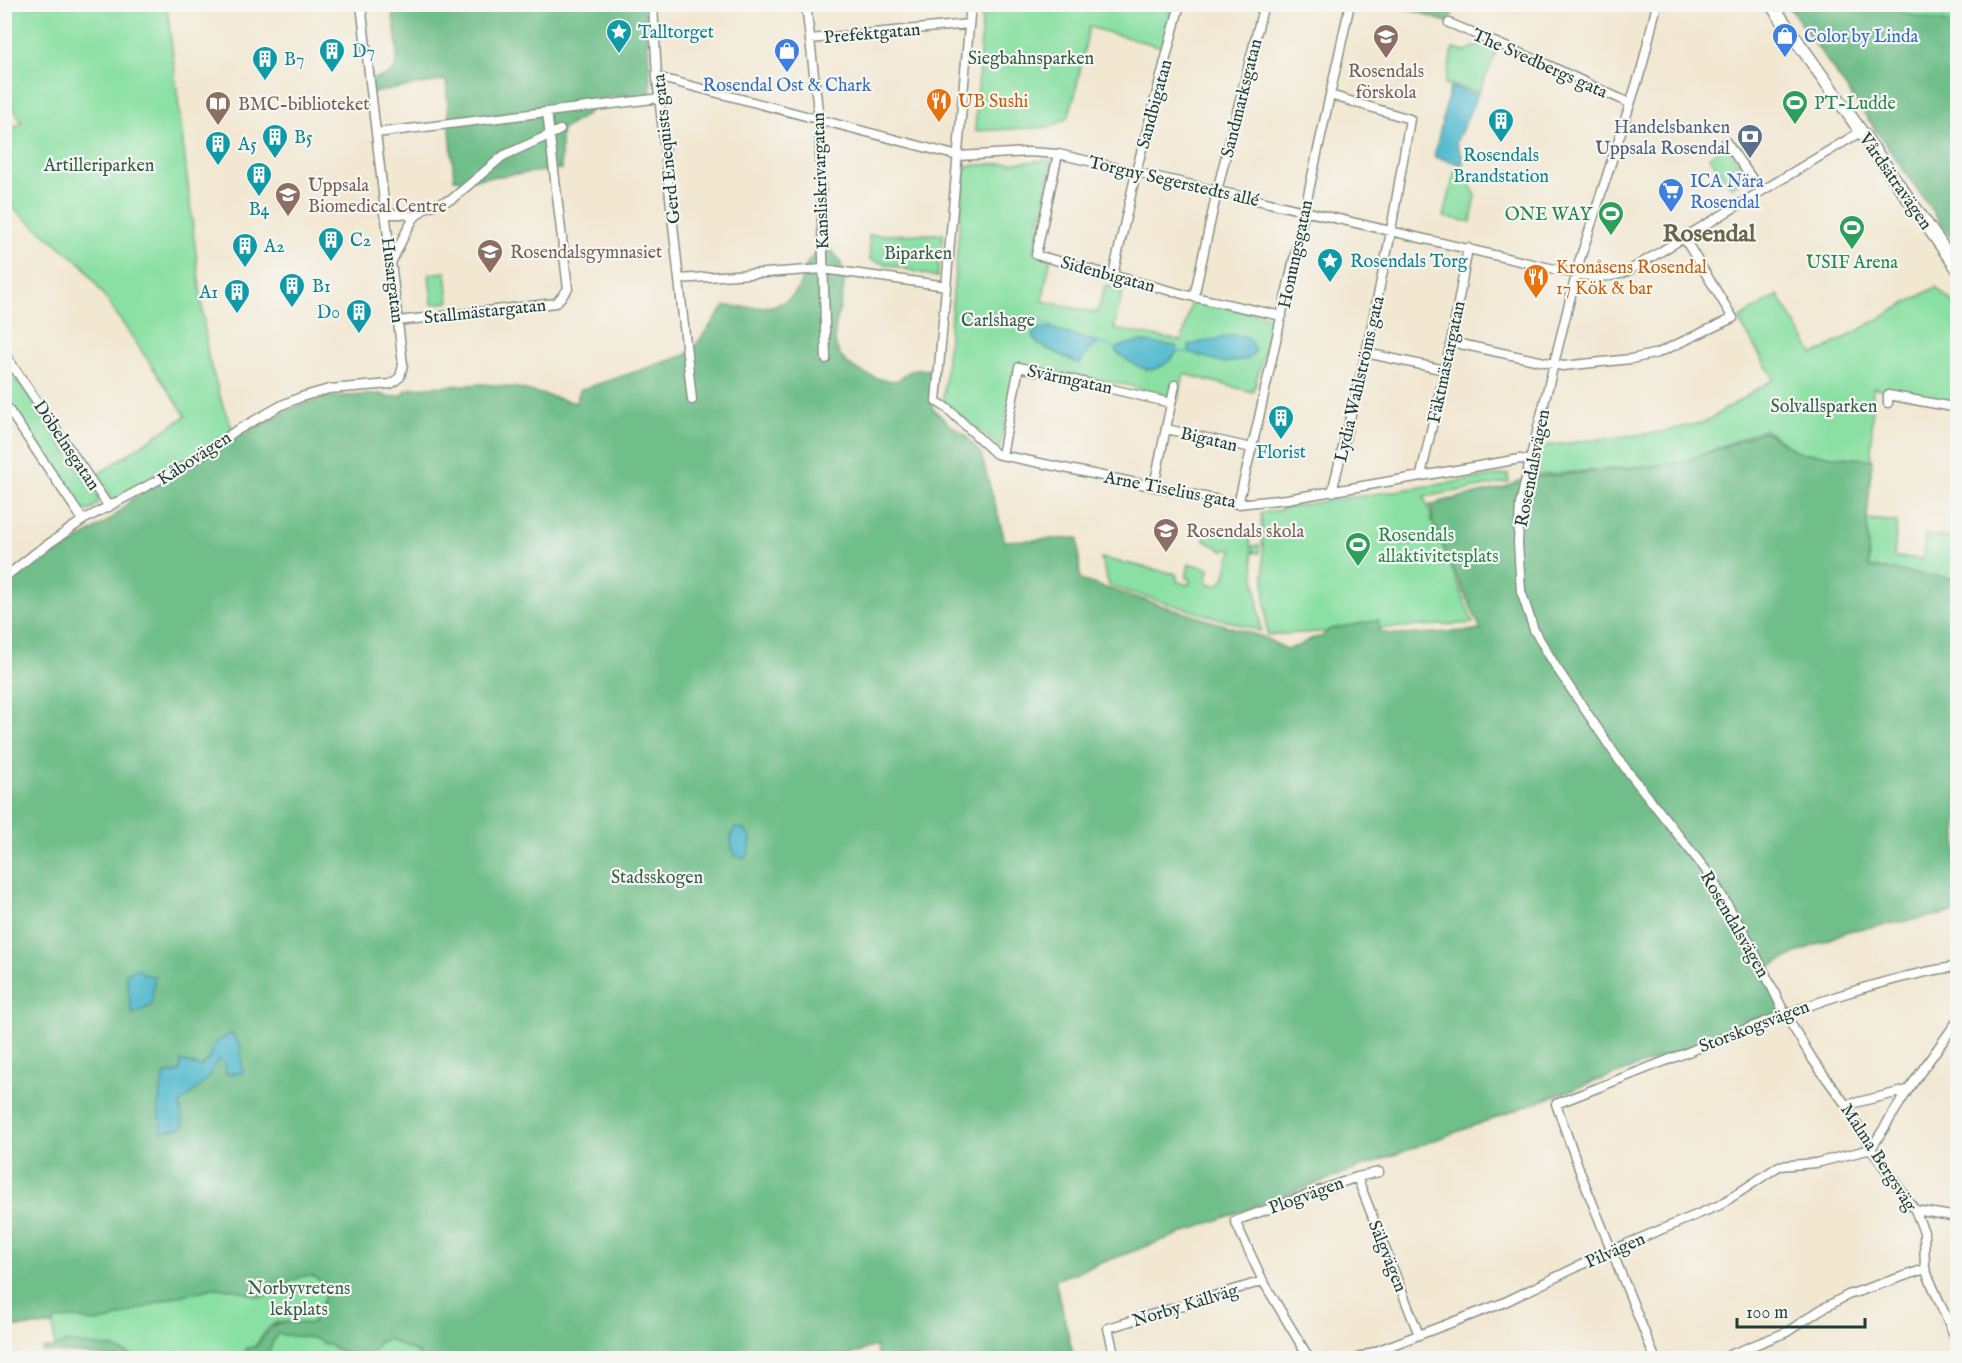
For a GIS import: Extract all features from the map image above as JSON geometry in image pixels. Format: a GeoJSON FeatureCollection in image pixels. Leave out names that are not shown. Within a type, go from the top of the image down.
{"type":"FeatureCollection","features":[{"type":"Feature","properties":{"kind":"main road","name":"Vårdsätravägen"},"geometry":{"type":"LineString","coordinates":[[1771,4],[1958,269]]}},
{"type":"Feature","properties":{"kind":"main road"},"geometry":{"type":"LineString","coordinates":[[35,1359],[69,1356],[92,1359]]}},
{"type":"Feature","properties":{"kind":"street","name":"Husargatan"},"geometry":{"type":"LineString","coordinates":[[361,4],[403,365],[400,377]]}},
{"type":"Feature","properties":{"kind":"street","name":"Gerd Enequists gata"},"geometry":{"type":"LineString","coordinates":[[653,4],[657,77],[692,400]]}},
{"type":"Feature","properties":{"kind":"street","name":"Kansliskrivargatan"},"geometry":{"type":"LineString","coordinates":[[806,4],[819,119],[826,359]]}},
{"type":"Feature","properties":{"kind":"street"},"geometry":{"type":"LineString","coordinates":[[679,279],[823,269],[946,286],[970,4]]}},
{"type":"Feature","properties":{"kind":"street","name":"Sandbigatan"},"geometry":{"type":"LineString","coordinates":[[1113,275],[1136,173],[1180,4]]}},
{"type":"Feature","properties":{"kind":"street","name":"Sandmarksgatan"},"geometry":{"type":"LineString","coordinates":[[1194,297],[1264,4]]}},
{"type":"Feature","properties":{"kind":"street","name":"Honungsgatan"},"geometry":{"type":"LineString","coordinates":[[1238,504],[1282,316],[1350,4]]}},
{"type":"Feature","properties":{"kind":"street","name":"Rosendalsvägen"},"geometry":{"type":"LineString","coordinates":[[1657,4],[1642,67],[1576,274],[1520,505],[1518,543],[1521,591],[1534,630],[1556,667],[1619,760],[1709,874],[1749,941],[1785,1014]]}},
{"type":"Feature","properties":{"kind":"street","name":"The Svedbergs gata"},"geometry":{"type":"LineString","coordinates":[[1449,23],[1546,64],[1629,103]]}},
{"type":"Feature","properties":{"kind":"street","name":"Prefektgatan"},"geometry":{"type":"LineString","coordinates":[[810,39],[969,24]]}},
{"type":"Feature","properties":{"kind":"street","name":"Torgny Segerstedts allé"},"geometry":{"type":"LineString","coordinates":[[657,77],[958,156],[1029,152],[1058,154],[1576,274],[1605,277],[1624,273],[1862,131]]}},
{"type":"Feature","properties":{"kind":"street","name":"Lydia Wahlströms gata"},"geometry":{"type":"LineString","coordinates":[[1330,95],[1410,119],[1392,230],[1366,353],[1332,492]]}},
{"type":"Feature","properties":{"kind":"street"},"geometry":{"type":"LineString","coordinates":[[376,133],[661,98]]}},
{"type":"Feature","properties":{"kind":"street","name":"Stallmästargatan"},"geometry":{"type":"LineString","coordinates":[[398,321],[556,303],[563,297],[568,289],[547,112]]}},
{"type":"Feature","properties":{"kind":"street"},"geometry":{"type":"LineString","coordinates":[[390,266],[414,218],[425,208],[452,199],[503,156],[560,130]]}},
{"type":"Feature","properties":{"kind":"street"},"geometry":{"type":"LineString","coordinates":[[1726,141],[1761,191]]}},
{"type":"Feature","properties":{"kind":"street","name":"Sidenbigatan"},"geometry":{"type":"LineString","coordinates":[[1058,154],[1035,255],[1194,297],[1282,316]]}},
{"type":"Feature","properties":{"kind":"street"},"geometry":{"type":"LineString","coordinates":[[384,214],[405,214],[414,218]]}},
{"type":"Feature","properties":{"kind":"street"},"geometry":{"type":"LineString","coordinates":[[1451,342],[1563,366],[1631,359],[1658,353],[1733,318],[1684,238]]}},
{"type":"Feature","properties":{"kind":"street","name":"Fäktmästargatan"},"geometry":{"type":"LineString","coordinates":[[1421,475],[1451,342],[1468,248]]}},
{"type":"Feature","properties":{"kind":"street","name":"Arne Tiselius gata"},"geometry":{"type":"LineString","coordinates":[[946,286],[936,401],[948,409],[996,453],[1002,455],[1238,504],[1332,492],[1520,459],[1531,460]]}},
{"type":"Feature","properties":{"kind":"street","name":"Döbelnsgatan"},"geometry":{"type":"LineString","coordinates":[[4,353],[109,507]]}},
{"type":"Feature","properties":{"kind":"street"},"geometry":{"type":"LineString","coordinates":[[1366,353],[1445,370]]}},
{"type":"Feature","properties":{"kind":"street","name":"Svärmgatan"},"geometry":{"type":"LineString","coordinates":[[1002,455],[1019,367],[1171,403]]}},
{"type":"Feature","properties":{"kind":"street","name":"Kåbovägen"},"geometry":{"type":"LineString","coordinates":[[4,578],[83,520],[192,462],[234,432],[282,405],[330,389],[391,384],[400,377]]}},
{"type":"Feature","properties":{"kind":"street"},"geometry":{"type":"LineString","coordinates":[[1154,486],[1175,385]]}},
{"type":"Feature","properties":{"kind":"street"},"geometry":{"type":"LineString","coordinates":[[1888,404],[1888,395],[1958,408]]}},
{"type":"Feature","properties":{"kind":"street","name":"Döbelnsgatan"},"geometry":{"type":"LineString","coordinates":[[4,403],[83,520]]}},
{"type":"Feature","properties":{"kind":"street","name":"Bigatan"},"geometry":{"type":"LineString","coordinates":[[1166,429],[1252,448]]}},
{"type":"Feature","properties":{"kind":"street","name":"Storskogsvägen"},"geometry":{"type":"LineString","coordinates":[[1612,1250],[1582,1177],[1556,1104],[1785,1014],[1882,981],[1958,966]]}},
{"type":"Feature","properties":{"kind":"street","name":"Malma Bergsväg"},"geometry":{"type":"LineString","coordinates":[[1785,1014],[1813,1060],[1846,1105],[1871,1149],[1915,1210],[1924,1232],[1925,1269],[1958,1344]]}},
{"type":"Feature","properties":{"kind":"street"},"geometry":{"type":"LineString","coordinates":[[1871,1149],[1908,1090],[1958,1020]]}},
{"type":"Feature","properties":{"kind":"street"},"geometry":{"type":"LineString","coordinates":[[1846,1105],[1908,1090]]}},
{"type":"Feature","properties":{"kind":"street","name":"Pilvägen"},"geometry":{"type":"LineString","coordinates":[[1358,1359],[1503,1303],[1612,1250],[1720,1205],[1779,1166],[1816,1163],[1871,1149]]}},
{"type":"Feature","properties":{"kind":"street","name":"Plogvägen"},"geometry":{"type":"LineString","coordinates":[[1263,1281],[1235,1221],[1357,1177],[1379,1172]]}},
{"type":"Feature","properties":{"kind":"street","name":"Sälgvägen"},"geometry":{"type":"LineString","coordinates":[[1357,1177],[1419,1335]]}},
{"type":"Feature","properties":{"kind":"street"},"geometry":{"type":"LineString","coordinates":[[1915,1210],[1957,1217]]}},
{"type":"Feature","properties":{"kind":"street"},"geometry":{"type":"LineString","coordinates":[[1612,1250],[1655,1359]]}},
{"type":"Feature","properties":{"kind":"street"},"geometry":{"type":"LineString","coordinates":[[1722,1359],[1787,1332],[1848,1295],[1925,1269]]}},
{"type":"Feature","properties":{"kind":"street"},"geometry":{"type":"LineString","coordinates":[[1263,1281],[1310,1359]]}},
{"type":"Feature","properties":{"kind":"street","name":"Norby Källväg"},"geometry":{"type":"LineString","coordinates":[[1115,1359],[1108,1328],[1263,1281]]}},
{"type":"Feature","properties":{"kind":"green space","name":"Siegbahnsparken"},"geometry":{"type":"Polygon","coordinates":[[[983,4],[1171,5],[1162,47],[1089,27],[1068,118],[1050,127],[975,131],[983,4]]]}},
{"type":"Feature","properties":{"kind":"green space"},"geometry":{"type":"Polygon","coordinates":[[[1900,4],[1957,5],[1957,25],[1903,14],[1900,4]]]}},
{"type":"Feature","properties":{"kind":"green space","name":"Artilleriparken"},"geometry":{"type":"Polygon","coordinates":[[[5,5],[167,5],[208,357],[223,406],[234,432],[114,504],[95,476],[186,416],[83,265],[5,202],[4,134],[22,122],[5,95],[5,5]]]}},
{"type":"Feature","properties":{"kind":"green space"},"geometry":{"type":"Polygon","coordinates":[[[391,5],[645,5],[651,93],[603,98],[585,116],[561,130],[561,169],[465,180],[454,179],[446,80],[371,93],[370,79],[392,72],[397,58],[391,5]]]}},
{"type":"Feature","properties":{"kind":"green space"},"geometry":{"type":"Polygon","coordinates":[[[1397,5],[1456,5],[1449,23],[1397,5]]]}},
{"type":"Feature","properties":{"kind":"green space"},"geometry":{"type":"Polygon","coordinates":[[[1788,5],[1900,5],[1904,14],[1957,25],[1957,246],[1788,5]]]}},
{"type":"Feature","properties":{"kind":"green space"},"geometry":{"type":"Polygon","coordinates":[[[1482,43],[1498,49],[1479,92],[1445,84],[1453,49],[1465,52],[1482,43]]]}},
{"type":"Feature","properties":{"kind":"green space"},"geometry":{"type":"Polygon","coordinates":[[[1725,145],[1748,176],[1732,188],[1709,157],[1725,145]]]}},
{"type":"Feature","properties":{"kind":"green space","name":"Carlshage"},"geometry":{"type":"Polygon","coordinates":[[[1052,160],[1034,252],[1051,257],[1042,301],[1097,313],[1105,286],[1123,290],[1114,329],[1182,341],[1192,300],[1274,317],[1253,392],[1184,374],[1178,399],[1127,385],[1018,364],[1000,447],[943,401],[965,166],[1052,160]]]}},
{"type":"Feature","properties":{"kind":"green space"},"geometry":{"type":"Polygon","coordinates":[[[1463,163],[1461,171],[1471,180],[1471,187],[1476,195],[1471,222],[1444,217],[1456,166],[1463,163]]]}},
{"type":"Feature","properties":{"kind":"green space","name":"Biparken"},"geometry":{"type":"Polygon","coordinates":[[[943,234],[937,277],[870,260],[869,235],[943,234]]]}},
{"type":"Feature","properties":{"kind":"green space","name":"Stadsskogen"},"geometry":{"type":"Polygon","coordinates":[[[822,251],[832,251],[842,265],[844,281],[835,331],[836,347],[844,361],[866,374],[889,381],[899,379],[912,371],[937,369],[932,408],[965,435],[981,454],[1005,541],[1078,538],[1080,580],[1263,637],[1286,649],[1321,637],[1330,629],[1379,620],[1379,632],[1401,635],[1481,630],[1431,519],[1433,516],[1430,505],[1439,502],[1503,488],[1527,478],[1682,463],[1764,431],[1797,452],[1872,460],[1867,519],[1869,567],[1957,579],[1957,912],[1848,931],[1763,970],[1785,1014],[1546,1099],[1055,1280],[1074,1358],[878,1358],[876,1346],[841,1358],[418,1358],[420,1354],[388,1339],[379,1342],[368,1358],[357,1358],[313,1338],[277,1334],[265,1358],[246,1358],[246,1348],[256,1347],[269,1330],[279,1323],[312,1324],[329,1288],[312,1276],[292,1281],[277,1294],[259,1297],[233,1289],[214,1288],[170,1298],[107,1321],[92,1322],[75,1318],[55,1320],[53,1325],[5,1328],[5,583],[59,543],[63,550],[111,519],[133,498],[297,406],[328,397],[380,394],[389,397],[403,395],[405,391],[412,388],[483,384],[518,388],[576,403],[580,390],[686,355],[725,306],[767,307],[787,300],[795,294],[809,261],[822,251]]]}},
{"type":"Feature","properties":{"kind":"green space"},"geometry":{"type":"Polygon","coordinates":[[[446,272],[449,302],[432,304],[429,274],[446,272]]]}},
{"type":"Feature","properties":{"kind":"green space","name":"Solvallsparken"},"geometry":{"type":"Polygon","coordinates":[[[1936,287],[1957,307],[1957,405],[1896,394],[1873,387],[1871,460],[1798,452],[1764,429],[1681,463],[1528,476],[1535,447],[1661,432],[1705,422],[1774,379],[1738,319],[1778,295],[1814,355],[1936,287]]]}},
{"type":"Feature","properties":{"kind":"green space"},"geometry":{"type":"Polygon","coordinates":[[[4,360],[98,497],[98,504],[89,511],[82,509],[5,395],[4,360]]]}},
{"type":"Feature","properties":{"kind":"green space","name":"Rosendals allaktivitetsplats"},"geometry":{"type":"Polygon","coordinates":[[[1508,474],[1509,482],[1424,497],[1473,623],[1267,635],[1261,513],[1281,510],[1281,508],[1508,474]]]}},
{"type":"Feature","properties":{"kind":"green space"},"geometry":{"type":"Polygon","coordinates":[[[1867,519],[1897,522],[1894,557],[1923,559],[1925,535],[1957,538],[1957,579],[1869,567],[1867,519]]]}},
{"type":"Feature","properties":{"kind":"green space"},"geometry":{"type":"Polygon","coordinates":[[[1207,526],[1226,530],[1249,529],[1251,547],[1259,545],[1259,553],[1252,551],[1261,631],[1109,586],[1101,558],[1176,574],[1178,582],[1189,585],[1190,579],[1186,578],[1189,564],[1209,568],[1207,582],[1217,586],[1226,574],[1228,561],[1233,551],[1229,549],[1224,551],[1204,540],[1207,526]]]}},
{"type":"Feature","properties":{"kind":"green space","name":"Norbyvretens lekplats"},"geometry":{"type":"Polygon","coordinates":[[[301,1272],[316,1278],[329,1288],[312,1324],[277,1322],[270,1326],[246,1357],[249,1358],[123,1358],[55,1346],[53,1325],[56,1317],[215,1284],[285,1277],[301,1272]]]}},
{"type":"Feature","properties":{"kind":"green space"},"geometry":{"type":"Polygon","coordinates":[[[277,1334],[313,1338],[357,1358],[265,1358],[277,1334]]]}},
{"type":"Feature","properties":{"kind":"green space"},"geometry":{"type":"Polygon","coordinates":[[[388,1339],[426,1357],[368,1358],[379,1342],[388,1339]]]}},
{"type":"Feature","properties":{"kind":"green space"},"geometry":{"type":"Polygon","coordinates":[[[66,1342],[115,1348],[137,1358],[43,1352],[42,1349],[58,1347],[66,1342]]]}},
{"type":"Feature","properties":{"kind":"water"},"geometry":{"type":"Polygon","coordinates":[[[1450,87],[1478,94],[1456,143],[1464,160],[1457,163],[1434,157],[1450,87]]]}},
{"type":"Feature","properties":{"kind":"water"},"geometry":{"type":"Polygon","coordinates":[[[1050,328],[1099,343],[1090,349],[1079,364],[1038,344],[1033,336],[1036,329],[1050,328]]]}},
{"type":"Feature","properties":{"kind":"water"},"geometry":{"type":"Polygon","coordinates":[[[1233,335],[1248,337],[1255,351],[1249,359],[1225,363],[1189,353],[1189,345],[1233,335]]]}},
{"type":"Feature","properties":{"kind":"water"},"geometry":{"type":"Polygon","coordinates":[[[1143,342],[1176,346],[1178,351],[1162,366],[1148,370],[1133,364],[1115,349],[1130,343],[1143,342]]]}},
{"type":"Feature","properties":{"kind":"water"},"geometry":{"type":"Polygon","coordinates":[[[735,828],[743,829],[751,838],[749,852],[744,858],[736,856],[732,845],[731,839],[735,828]]]}},
{"type":"Feature","properties":{"kind":"water"},"geometry":{"type":"Polygon","coordinates":[[[137,968],[145,975],[155,976],[151,1006],[132,1014],[126,974],[137,968]]]}},
{"type":"Feature","properties":{"kind":"water"},"geometry":{"type":"Polygon","coordinates":[[[232,1033],[240,1046],[243,1073],[226,1074],[225,1063],[218,1059],[208,1079],[180,1104],[183,1127],[162,1132],[158,1105],[164,1075],[180,1072],[181,1061],[201,1067],[209,1059],[214,1044],[232,1033]]]}},
{"type":"Feature","properties":{"kind":"waterway"},"geometry":{"type":"LineString","coordinates":[[1030,317],[1041,320],[1053,328]]}},
{"type":"Feature","properties":{"kind":"waterway"},"geometry":{"type":"LineString","coordinates":[[1098,344],[1118,349]]}},
{"type":"Feature","properties":{"kind":"waterway"},"geometry":{"type":"LineString","coordinates":[[1177,351],[1189,353]]}},
{"type":"Feature","properties":{"kind":"place","name":"Talltorget"},"geometry":{"type":"Point","coordinates":[619,55]}},
{"type":"Feature","properties":{"kind":"place","name":"Color by Linda"},"geometry":{"type":"Point","coordinates":[1785,59]}},
{"type":"Feature","properties":{"kind":"place","name":"Rosendals förskola"},"geometry":{"type":"Point","coordinates":[1386,60]}},
{"type":"Feature","properties":{"kind":"place","name":"D7"},"geometry":{"type":"Point","coordinates":[332,74]}},
{"type":"Feature","properties":{"kind":"place","name":"Rosendal Ost & Chark"},"geometry":{"type":"Point","coordinates":[787,74]}},
{"type":"Feature","properties":{"kind":"place","name":"B7"},"geometry":{"type":"Point","coordinates":[265,82]}},
{"type":"Feature","properties":{"kind":"place","name":"UB Sushi"},"geometry":{"type":"Point","coordinates":[939,124]}},
{"type":"Feature","properties":{"kind":"place","name":"PT-Ludde"},"geometry":{"type":"Point","coordinates":[1795,126]}},
{"type":"Feature","properties":{"kind":"place","name":"BMC-biblioteket"},"geometry":{"type":"Point","coordinates":[218,127]}},
{"type":"Feature","properties":{"kind":"place","name":"Rosendals Brandstation"},"geometry":{"type":"Point","coordinates":[1501,144]}},
{"type":"Feature","properties":{"kind":"place","name":"B5"},"geometry":{"type":"Point","coordinates":[275,160]}},
{"type":"Feature","properties":{"kind":"place","name":"Handelsbanken Uppsala Rosendal"},"geometry":{"type":"Point","coordinates":[1750,160]}},
{"type":"Feature","properties":{"kind":"place","name":"A5"},"geometry":{"type":"Point","coordinates":[218,167]}},
{"type":"Feature","properties":{"kind":"place","name":"B4"},"geometry":{"type":"Point","coordinates":[259,198]}},
{"type":"Feature","properties":{"kind":"place","name":"ICA Nära Rosendal"},"geometry":{"type":"Point","coordinates":[1671,214]}},
{"type":"Feature","properties":{"kind":"place","name":"Uppsala Biomedical Centre"},"geometry":{"type":"Point","coordinates":[288,218]}},
{"type":"Feature","properties":{"kind":"place","name":"ONE WAY"},"geometry":{"type":"Point","coordinates":[1611,237]}},
{"type":"Feature","properties":{"kind":"place","name":"USIF Arena"},"geometry":{"type":"Point","coordinates":[1852,251]}},
{"type":"Feature","properties":{"kind":"place","name":"C2"},"geometry":{"type":"Point","coordinates":[331,263]}},
{"type":"Feature","properties":{"kind":"place","name":"A2"},"geometry":{"type":"Point","coordinates":[245,269]}},
{"type":"Feature","properties":{"kind":"place","name":"Rosendalsgymnasiet"},"geometry":{"type":"Point","coordinates":[490,275]}},
{"type":"Feature","properties":{"kind":"place","name":"Rosendals Torg"},"geometry":{"type":"Point","coordinates":[1330,284]}},
{"type":"Feature","properties":{"kind":"place","name":"Kronåsens Rosendal 17 Kök & bar"},"geometry":{"type":"Point","coordinates":[1536,300]}},
{"type":"Feature","properties":{"kind":"place","name":"B1"},"geometry":{"type":"Point","coordinates":[292,309]}},
{"type":"Feature","properties":{"kind":"place","name":"A1"},"geometry":{"type":"Point","coordinates":[237,315]}},
{"type":"Feature","properties":{"kind":"place","name":"D0"},"geometry":{"type":"Point","coordinates":[359,335]}},
{"type":"Feature","properties":{"kind":"place","name":"Florist"},"geometry":{"type":"Point","coordinates":[1281,441]}},
{"type":"Feature","properties":{"kind":"place","name":"Rosendals skola"},"geometry":{"type":"Point","coordinates":[1166,554]}},
{"type":"Feature","properties":{"kind":"place","name":"Rosendals allaktivitetsplats"},"geometry":{"type":"Point","coordinates":[1358,568]}},
{"type":"Feature","properties":{"kind":"district","name":"Rosendal"},"geometry":{"type":"Point","coordinates":[1709,233]}}]}
